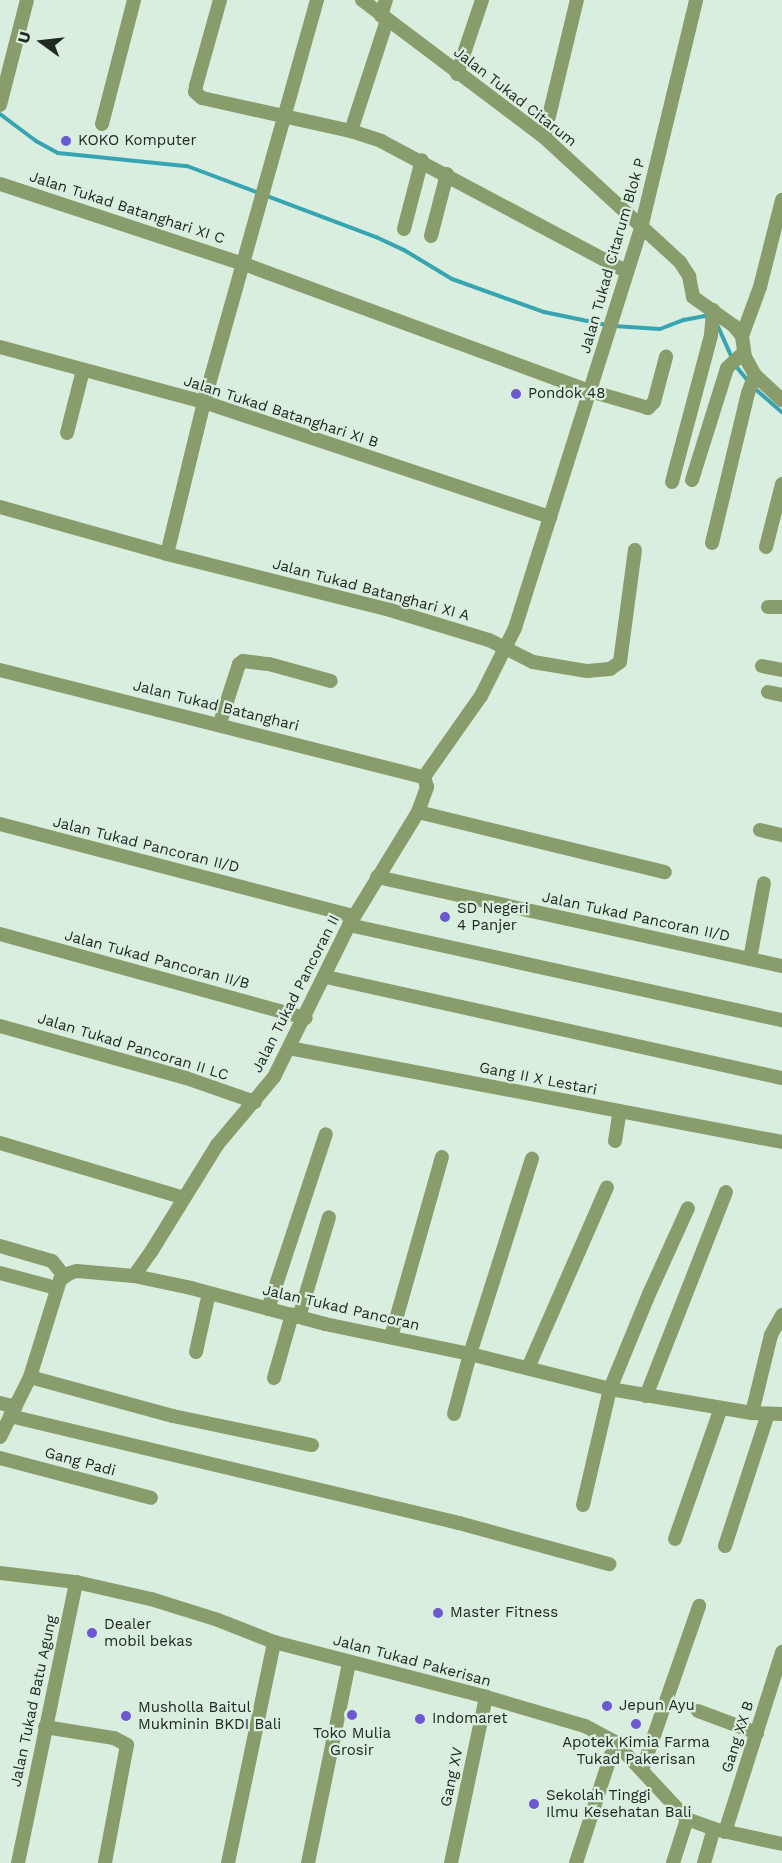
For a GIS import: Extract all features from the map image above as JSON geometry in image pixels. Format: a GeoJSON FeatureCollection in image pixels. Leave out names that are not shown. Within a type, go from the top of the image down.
{"type":"FeatureCollection","features":[{"type":"Feature","properties":{"kind":"street"},"geometry":{"type":"LineString","coordinates":[[1,102],[27,0]]}},
{"type":"Feature","properties":{"kind":"street"},"geometry":{"type":"LineString","coordinates":[[102,124],[134,0]]}},
{"type":"Feature","properties":{"kind":"street"},"geometry":{"type":"LineString","coordinates":[[219,0],[195,92],[209,100],[351,131],[381,141],[422,160],[626,271]]}},
{"type":"Feature","properties":{"kind":"street"},"geometry":{"type":"LineString","coordinates":[[167,554],[204,402],[317,0]]}},
{"type":"Feature","properties":{"kind":"street","name":"Jalan Tukad Citarum"},"geometry":{"type":"LineString","coordinates":[[362,0],[457,74],[544,137],[680,262],[689,276],[690,291],[693,297],[713,316],[727,319],[742,336]]}},
{"type":"Feature","properties":{"kind":"street"},"geometry":{"type":"LineString","coordinates":[[351,131],[384,18],[386,0]]}},
{"type":"Feature","properties":{"kind":"street"},"geometry":{"type":"LineString","coordinates":[[457,74],[482,0]]}},
{"type":"Feature","properties":{"kind":"street"},"geometry":{"type":"LineString","coordinates":[[544,137],[577,0]]}},
{"type":"Feature","properties":{"kind":"street","name":"Jalan Tukad Citarum Blok P"},"geometry":{"type":"LineString","coordinates":[[424,777],[481,696],[507,647],[641,228],[696,0]]}},
{"type":"Feature","properties":{"kind":"street"},"geometry":{"type":"LineString","coordinates":[[404,229],[422,160]]}},
{"type":"Feature","properties":{"kind":"street"},"geometry":{"type":"LineString","coordinates":[[431,236],[447,174]]}},
{"type":"Feature","properties":{"kind":"street","name":"Jalan Tukad Batanghari XI C"},"geometry":{"type":"LineString","coordinates":[[0,184],[244,264],[590,391],[648,408],[654,402],[666,357]]}},
{"type":"Feature","properties":{"kind":"street"},"geometry":{"type":"LineString","coordinates":[[782,200],[760,286],[742,336],[742,353],[754,376],[782,400]]}},
{"type":"Feature","properties":{"kind":"street"},"geometry":{"type":"LineString","coordinates":[[672,482],[713,316]]}},
{"type":"Feature","properties":{"kind":"street","name":"Jalan Tukad Batanghari XI B"},"geometry":{"type":"LineString","coordinates":[[0,347],[204,402],[550,517]]}},
{"type":"Feature","properties":{"kind":"street"},"geometry":{"type":"LineString","coordinates":[[692,480],[727,368],[742,353]]}},
{"type":"Feature","properties":{"kind":"street"},"geometry":{"type":"LineString","coordinates":[[67,433],[83,370]]}},
{"type":"Feature","properties":{"kind":"street"},"geometry":{"type":"LineString","coordinates":[[712,543],[754,376]]}},
{"type":"Feature","properties":{"kind":"street"},"geometry":{"type":"LineString","coordinates":[[766,547],[782,484]]}},
{"type":"Feature","properties":{"kind":"street","name":"Jalan Tukad Batanghari XI A"},"geometry":{"type":"LineString","coordinates":[[0,507],[167,554],[390,610],[507,647],[533,662],[553,667],[596,670],[617,666],[624,641],[635,550]]}},
{"type":"Feature","properties":{"kind":"street"},"geometry":{"type":"LineString","coordinates":[[220,723],[239,664],[243,661],[269,664],[331,681]]}},
{"type":"Feature","properties":{"kind":"street"},"geometry":{"type":"LineString","coordinates":[[762,666],[782,670]]}},
{"type":"Feature","properties":{"kind":"street","name":"Jalan Tukad Batanghari"},"geometry":{"type":"LineString","coordinates":[[0,670],[220,723],[424,777]]}},
{"type":"Feature","properties":{"kind":"street","name":"Jalan Tukad Pancoran II"},"geometry":{"type":"LineString","coordinates":[[134,1276],[217,1145],[274,1077],[306,1018],[352,920],[418,812],[427,787],[424,777]]}},
{"type":"Feature","properties":{"kind":"street"},"geometry":{"type":"LineString","coordinates":[[418,812],[665,872]]}},
{"type":"Feature","properties":{"kind":"street","name":"Jalan Tukad Pancoran II/D"},"geometry":{"type":"LineString","coordinates":[[0,824],[352,920],[782,1020]]}},
{"type":"Feature","properties":{"kind":"street"},"geometry":{"type":"LineString","coordinates":[[760,830],[782,835]]}},
{"type":"Feature","properties":{"kind":"street","name":"Jalan Tukad Pancoran II/D"},"geometry":{"type":"LineString","coordinates":[[377,877],[782,966]]}},
{"type":"Feature","properties":{"kind":"street"},"geometry":{"type":"LineString","coordinates":[[750,959],[764,883]]}},
{"type":"Feature","properties":{"kind":"street","name":"Jalan Tukad Pancoran II/B"},"geometry":{"type":"LineString","coordinates":[[0,934],[306,1018]]}},
{"type":"Feature","properties":{"kind":"street"},"geometry":{"type":"LineString","coordinates":[[326,977],[782,1078]]}},
{"type":"Feature","properties":{"kind":"street","name":"Jalan Tukad Pancoran II LC"},"geometry":{"type":"LineString","coordinates":[[0,1026],[186,1078],[255,1102]]}},
{"type":"Feature","properties":{"kind":"street","name":"Gang II X Lestari"},"geometry":{"type":"LineString","coordinates":[[289,1048],[782,1142]]}},
{"type":"Feature","properties":{"kind":"street"},"geometry":{"type":"LineString","coordinates":[[615,1141],[620,1111]]}},
{"type":"Feature","properties":{"kind":"street"},"geometry":{"type":"LineString","coordinates":[[268,1309],[326,1134]]}},
{"type":"Feature","properties":{"kind":"street"},"geometry":{"type":"LineString","coordinates":[[0,1143],[184,1198]]}},
{"type":"Feature","properties":{"kind":"street"},"geometry":{"type":"LineString","coordinates":[[392,1337],[442,1157]]}},
{"type":"Feature","properties":{"kind":"street"},"geometry":{"type":"LineString","coordinates":[[454,1414],[470,1354],[531,1159]]}},
{"type":"Feature","properties":{"kind":"street"},"geometry":{"type":"LineString","coordinates":[[528,1368],[607,1187]]}},
{"type":"Feature","properties":{"kind":"street"},"geometry":{"type":"LineString","coordinates":[[646,1396],[726,1192]]}},
{"type":"Feature","properties":{"kind":"street"},"geometry":{"type":"LineString","coordinates":[[583,1504],[610,1389],[688,1208]]}},
{"type":"Feature","properties":{"kind":"street"},"geometry":{"type":"LineString","coordinates":[[274,1378],[329,1217]]}},
{"type":"Feature","properties":{"kind":"street"},"geometry":{"type":"LineString","coordinates":[[0,1246],[52,1261],[60,1282],[30,1377],[0,1437]]}},
{"type":"Feature","properties":{"kind":"street","name":"Jalan Tukad Pancoran"},"geometry":{"type":"LineString","coordinates":[[60,1282],[77,1271],[134,1276],[610,1389],[752,1413],[775,1414]]}},
{"type":"Feature","properties":{"kind":"street"},"geometry":{"type":"LineString","coordinates":[[0,1273],[60,1282]]}},
{"type":"Feature","properties":{"kind":"street"},"geometry":{"type":"LineString","coordinates":[[196,1352],[209,1293]]}},
{"type":"Feature","properties":{"kind":"street"},"geometry":{"type":"LineString","coordinates":[[752,1413],[780,1321]]}},
{"type":"Feature","properties":{"kind":"street"},"geometry":{"type":"LineString","coordinates":[[30,1377],[173,1416],[312,1445]]}},
{"type":"Feature","properties":{"kind":"street"},"geometry":{"type":"LineString","coordinates":[[0,1403],[13,1411],[459,1523],[609,1564]]}},
{"type":"Feature","properties":{"kind":"street"},"geometry":{"type":"LineString","coordinates":[[675,1539],[721,1408]]}},
{"type":"Feature","properties":{"kind":"street"},"geometry":{"type":"LineString","coordinates":[[725,1546],[775,1414]]}},
{"type":"Feature","properties":{"kind":"street","name":"Gang Padi"},"geometry":{"type":"LineString","coordinates":[[0,1458],[151,1498]]}},
{"type":"Feature","properties":{"kind":"street","name":"Jalan Tukad Pakerisan"},"geometry":{"type":"LineString","coordinates":[[0,1573],[76,1582],[184,1609],[274,1642],[349,1664],[486,1697],[585,1726],[615,1742],[687,1819],[720,1831],[782,1844]]}},
{"type":"Feature","properties":{"kind":"street","name":"Jalan Tukad Batu Agung"},"geometry":{"type":"LineString","coordinates":[[18,1863],[76,1582]]}},
{"type":"Feature","properties":{"kind":"street"},"geometry":{"type":"LineString","coordinates":[[642,1770],[699,1606]]}},
{"type":"Feature","properties":{"kind":"street"},"geometry":{"type":"LineString","coordinates":[[228,1863],[274,1642]]}},
{"type":"Feature","properties":{"kind":"street","name":"Gang XX B"},"geometry":{"type":"LineString","coordinates":[[704,1863],[720,1831],[757,1733],[782,1652]]}},
{"type":"Feature","properties":{"kind":"street"},"geometry":{"type":"LineString","coordinates":[[308,1863],[349,1664]]}},
{"type":"Feature","properties":{"kind":"street","name":"Gang XV"},"geometry":{"type":"LineString","coordinates":[[451,1863],[486,1697]]}},
{"type":"Feature","properties":{"kind":"street"},"geometry":{"type":"LineString","coordinates":[[698,1711],[757,1733]]}},
{"type":"Feature","properties":{"kind":"street"},"geometry":{"type":"LineString","coordinates":[[45,1727],[122,1740],[127,1745],[105,1863]]}},
{"type":"Feature","properties":{"kind":"street"},"geometry":{"type":"LineString","coordinates":[[576,1863],[615,1742]]}},
{"type":"Feature","properties":{"kind":"street"},"geometry":{"type":"LineString","coordinates":[[673,1863],[687,1819]]}},
{"type":"Feature","properties":{"kind":"waterway"},"geometry":{"type":"LineString","coordinates":[[0,114],[36,141],[58,153],[187,166],[376,237],[404,250],[452,279],[544,312],[607,325]]}},
{"type":"Feature","properties":{"kind":"waterway"},"geometry":{"type":"LineString","coordinates":[[614,326],[660,329],[684,320],[705,316],[709,318]]}},
{"type":"Feature","properties":{"kind":"waterway"},"geometry":{"type":"LineString","coordinates":[[716,322],[732,358]]}},
{"type":"Feature","properties":{"kind":"waterway"},"geometry":{"type":"LineString","coordinates":[[735,365],[749,382]]}},
{"type":"Feature","properties":{"kind":"waterway"},"geometry":{"type":"LineString","coordinates":[[754,388],[782,412]]}},
{"type":"Feature","properties":{"kind":"place","name":"KOKO Komputer"},"geometry":{"type":"Point","coordinates":[66,141]}},
{"type":"Feature","properties":{"kind":"place","name":"Pondok 48"},"geometry":{"type":"Point","coordinates":[516,394]}},
{"type":"Feature","properties":{"kind":"place","name":"SD Negeri 4 Panjer"},"geometry":{"type":"Point","coordinates":[445,917]}},
{"type":"Feature","properties":{"kind":"place","name":"Master Fitness"},"geometry":{"type":"Point","coordinates":[438,1613]}},
{"type":"Feature","properties":{"kind":"place","name":"Dealer mobil bekas"},"geometry":{"type":"Point","coordinates":[92,1633]}},
{"type":"Feature","properties":{"kind":"place","name":"Jepun Ayu"},"geometry":{"type":"Point","coordinates":[607,1706]}},
{"type":"Feature","properties":{"kind":"place","name":"Toko Mulia Grosir"},"geometry":{"type":"Point","coordinates":[352,1715]}},
{"type":"Feature","properties":{"kind":"place","name":"Musholla Baitul Mukminin BKDI Bali"},"geometry":{"type":"Point","coordinates":[126,1716]}},
{"type":"Feature","properties":{"kind":"place","name":"Indomaret"},"geometry":{"type":"Point","coordinates":[420,1719]}},
{"type":"Feature","properties":{"kind":"place","name":"Apotek Kimia Farma Tukad Pakerisan"},"geometry":{"type":"Point","coordinates":[636,1724]}},
{"type":"Feature","properties":{"kind":"place","name":"Sekolah Tinggi Ilmu Kesehatan Bali"},"geometry":{"type":"Point","coordinates":[534,1804]}}]}
